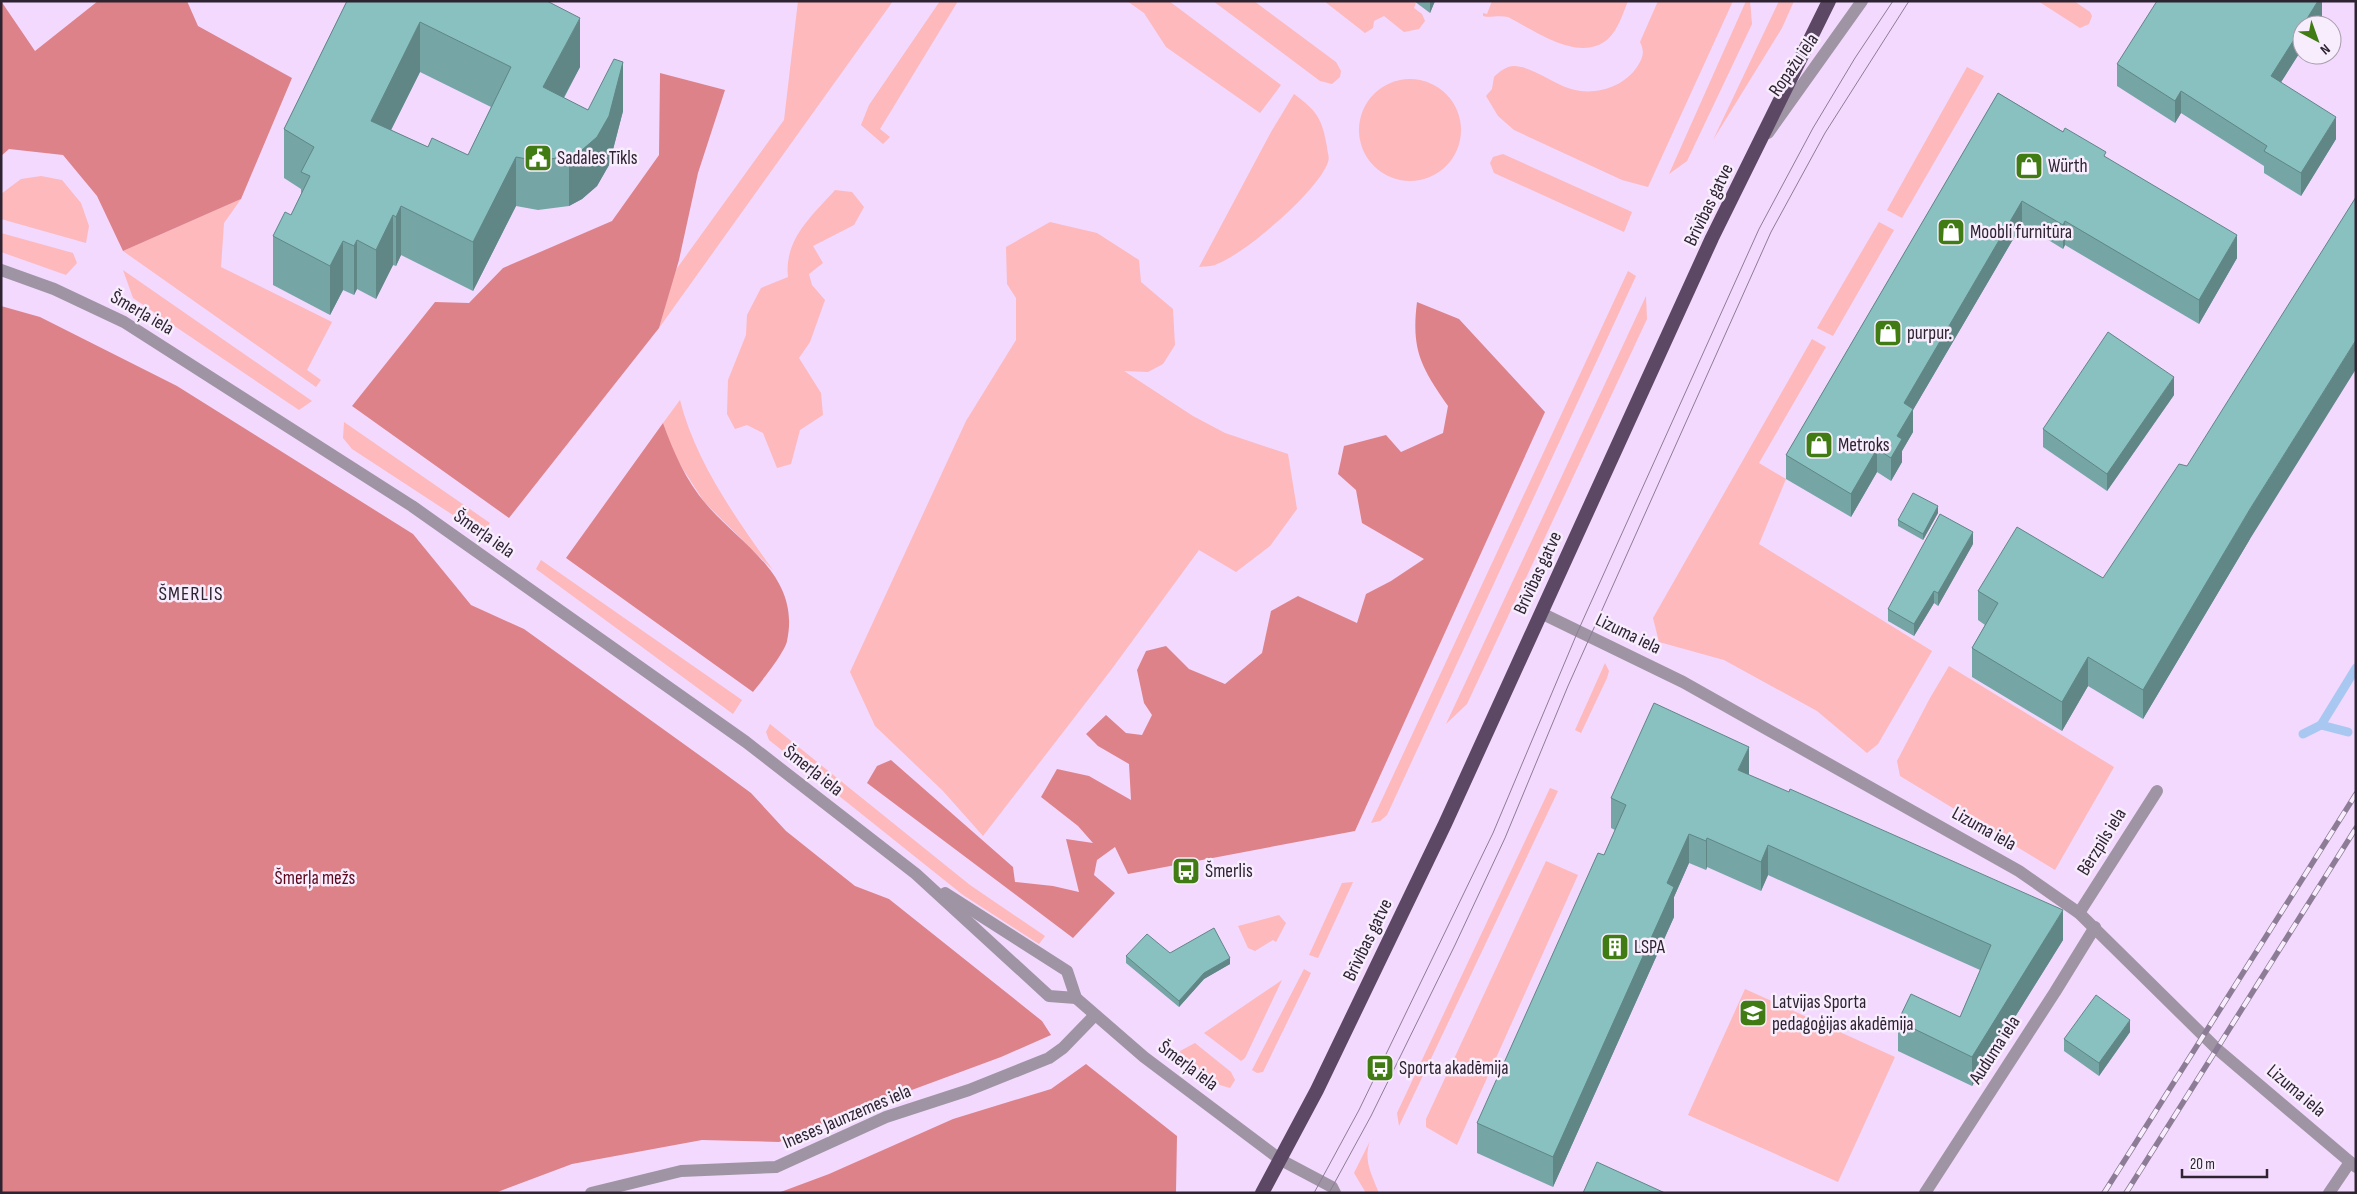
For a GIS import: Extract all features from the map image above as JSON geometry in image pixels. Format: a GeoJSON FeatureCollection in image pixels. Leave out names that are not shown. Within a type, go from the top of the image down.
{"type":"FeatureCollection","features":[{"type":"Feature","properties":{"kind":"highway","name":"Brīvības gatve"},"geometry":{"type":"LineString","coordinates":[[1262,1193],[1317,1090],[1445,824],[1712,238],[1829,1]]}},
{"type":"Feature","properties":{"kind":"street","name":"Ropažu iela"},"geometry":{"type":"LineString","coordinates":[[1757,150],[1862,1]]}},
{"type":"Feature","properties":{"kind":"street","name":"Šmerļa iela"},"geometry":{"type":"LineString","coordinates":[[1,270],[54,289],[124,322],[412,506],[746,742],[916,874],[1049,996],[1076,998]]}},
{"type":"Feature","properties":{"kind":"street","name":"Lizuma iela"},"geometry":{"type":"LineString","coordinates":[[1541,613],[1630,654],[1700,691],[2019,871],[2079,913],[2218,1049],[2353,1164],[2329,1193]]}},
{"type":"Feature","properties":{"kind":"street","name":"Bērzpils iela"},"geometry":{"type":"LineString","coordinates":[[2079,913],[2157,790]]}},
{"type":"Feature","properties":{"kind":"street","name":"Šmerļa iela"},"geometry":{"type":"LineString","coordinates":[[916,874],[1067,971],[1076,998],[1095,1015],[1144,1057],[1281,1160]]}},
{"type":"Feature","properties":{"kind":"street","name":"Auduma iela"},"geometry":{"type":"LineString","coordinates":[[1925,1193],[2094,927]]}},
{"type":"Feature","properties":{"kind":"street","name":"Ineses Jaunzemes iela"},"geometry":{"type":"LineString","coordinates":[[591,1193],[681,1171],[776,1167],[886,1117],[969,1090],[1049,1058],[1063,1048],[1095,1015]]}},
{"type":"Feature","properties":{"kind":"street"},"geometry":{"type":"LineString","coordinates":[[1281,1160],[1332,1187],[1336,1193]]}},
{"type":"Feature","properties":{"kind":"shaded area"},"geometry":{"type":"Polygon","coordinates":[[[798,1],[893,1],[659,328],[675,271],[784,120],[798,1]]]}},
{"type":"Feature","properties":{"kind":"shaded area"},"geometry":{"type":"Polygon","coordinates":[[[940,1],[958,1],[880,129],[890,137],[883,144],[861,125],[869,105],[940,1]]]}},
{"type":"Feature","properties":{"kind":"shaded area"},"geometry":{"type":"Polygon","coordinates":[[[1127,1],[1169,1],[1281,85],[1260,113],[1166,47],[1144,13],[1127,1]]]}},
{"type":"Feature","properties":{"kind":"shaded area"},"geometry":{"type":"Polygon","coordinates":[[[1213,1],[1254,1],[1336,62],[1341,71],[1340,77],[1332,84],[1320,81],[1213,1]]]}},
{"type":"Feature","properties":{"kind":"shaded area"},"geometry":{"type":"Polygon","coordinates":[[[1324,1],[1413,1],[1416,3],[1414,8],[1422,14],[1425,21],[1419,29],[1404,32],[1384,16],[1374,21],[1373,28],[1365,33],[1324,1]]]}},
{"type":"Feature","properties":{"kind":"shaded area"},"geometry":{"type":"Polygon","coordinates":[[[1492,1],[1628,1],[1612,35],[1596,46],[1584,48],[1557,42],[1508,17],[1483,16],[1483,13],[1487,14],[1492,1]]]}},
{"type":"Feature","properties":{"kind":"shaded area"},"geometry":{"type":"Polygon","coordinates":[[[1658,1],[1733,1],[1648,187],[1622,180],[1514,130],[1498,116],[1486,96],[1492,89],[1494,77],[1508,67],[1514,66],[1527,69],[1577,91],[1606,89],[1624,80],[1641,61],[1643,52],[1640,42],[1658,1]]]}},
{"type":"Feature","properties":{"kind":"shaded area"},"geometry":{"type":"Polygon","coordinates":[[[1746,1],[1750,1],[1752,24],[1687,161],[1669,174],[1746,1]]]}},
{"type":"Feature","properties":{"kind":"shaded area"},"geometry":{"type":"Polygon","coordinates":[[[1779,1],[1794,1],[1782,28],[1713,140],[1779,1]]]}},
{"type":"Feature","properties":{"kind":"shaded area"},"geometry":{"type":"Polygon","coordinates":[[[2038,1],[2074,1],[2090,12],[2092,16],[2089,24],[2080,28],[2038,1]]]}},
{"type":"Feature","properties":{"kind":"shaded area"},"geometry":{"type":"Polygon","coordinates":[[[1967,67],[1984,76],[1902,218],[1887,210],[1967,67]]]}},
{"type":"Feature","properties":{"kind":"shaded area"},"geometry":{"type":"Polygon","coordinates":[[[1410,79],[1429,83],[1446,94],[1457,111],[1461,130],[1457,149],[1446,166],[1429,177],[1410,181],[1391,177],[1374,166],[1363,149],[1359,130],[1363,111],[1374,94],[1391,83],[1410,79]]]}},
{"type":"Feature","properties":{"kind":"shaded area"},"geometry":{"type":"Polygon","coordinates":[[[1294,94],[1313,111],[1323,129],[1329,158],[1322,174],[1297,204],[1245,247],[1230,258],[1215,265],[1199,267],[1271,132],[1294,94]]]}},
{"type":"Feature","properties":{"kind":"shaded area"},"geometry":{"type":"Polygon","coordinates":[[[1503,154],[1632,212],[1624,232],[1494,173],[1490,163],[1493,157],[1503,154]]]}},
{"type":"Feature","properties":{"kind":"shaded area"},"geometry":{"type":"Polygon","coordinates":[[[41,176],[62,180],[81,203],[89,226],[86,243],[1,219],[1,194],[21,179],[41,176]]]}},
{"type":"Feature","properties":{"kind":"shaded area"},"geometry":{"type":"Polygon","coordinates":[[[835,190],[852,192],[864,207],[854,225],[813,246],[823,263],[809,274],[812,285],[825,300],[810,342],[799,358],[821,393],[823,415],[800,430],[791,464],[777,468],[763,433],[747,425],[735,429],[727,414],[728,380],[746,335],[747,315],[761,288],[788,277],[790,251],[795,240],[809,219],[835,190]]]}},
{"type":"Feature","properties":{"kind":"shaded area"},"geometry":{"type":"Polygon","coordinates":[[[241,199],[224,223],[221,267],[332,322],[307,370],[321,380],[316,387],[123,251],[241,199]]]}},
{"type":"Feature","properties":{"kind":"shaded area"},"geometry":{"type":"Polygon","coordinates":[[[1050,222],[1097,233],[1139,260],[1141,282],[1173,309],[1175,345],[1163,364],[1148,372],[1124,371],[1193,416],[1225,433],[1288,454],[1297,509],[1270,546],[1236,572],[1199,550],[1111,670],[983,836],[943,791],[875,726],[850,672],[966,421],[1016,340],[1016,298],[1007,284],[1006,247],[1050,222]]]}},
{"type":"Feature","properties":{"kind":"shaded area"},"geometry":{"type":"Polygon","coordinates":[[[1879,222],[1894,230],[1833,336],[1817,328],[1879,222]]]}},
{"type":"Feature","properties":{"kind":"shaded area"},"geometry":{"type":"Polygon","coordinates":[[[1,233],[73,253],[77,263],[66,275],[1,252],[1,233]]]}},
{"type":"Feature","properties":{"kind":"shaded area"},"geometry":{"type":"Polygon","coordinates":[[[123,270],[312,401],[299,410],[133,298],[123,270]]]}},
{"type":"Feature","properties":{"kind":"shaded area"},"geometry":{"type":"Polygon","coordinates":[[[1628,271],[1636,276],[1387,815],[1380,821],[1371,823],[1628,271]]]}},
{"type":"Feature","properties":{"kind":"shaded area"},"geometry":{"type":"Polygon","coordinates":[[[1646,296],[1647,319],[1467,704],[1446,724],[1646,296]]]}},
{"type":"Feature","properties":{"kind":"shaded area"},"geometry":{"type":"Polygon","coordinates":[[[1812,339],[1826,347],[1759,463],[1786,479],[1759,544],[1932,651],[1878,744],[1867,753],[1817,711],[1724,660],[1659,642],[1653,618],[1812,339]]]}},
{"type":"Feature","properties":{"kind":"shaded area"},"geometry":{"type":"Polygon","coordinates":[[[680,400],[696,445],[719,489],[745,531],[773,570],[705,503],[675,457],[663,423],[680,400]]]}},
{"type":"Feature","properties":{"kind":"shaded area"},"geometry":{"type":"Polygon","coordinates":[[[344,422],[490,523],[482,534],[352,449],[343,438],[344,422]]]}},
{"type":"Feature","properties":{"kind":"shaded area"},"geometry":{"type":"Polygon","coordinates":[[[541,560],[742,700],[733,714],[536,569],[541,560]]]}},
{"type":"Feature","properties":{"kind":"shaded area"},"geometry":{"type":"Polygon","coordinates":[[[1605,663],[1609,671],[1607,678],[1581,733],[1575,730],[1605,663]]]}},
{"type":"Feature","properties":{"kind":"shaded area"},"geometry":{"type":"Polygon","coordinates":[[[1949,666],[2114,767],[2055,870],[1900,776],[1897,761],[1949,666]]]}},
{"type":"Feature","properties":{"kind":"shaded area"},"geometry":{"type":"Polygon","coordinates":[[[770,724],[970,885],[1045,936],[1039,944],[963,895],[769,740],[766,732],[770,724]]]}},
{"type":"Feature","properties":{"kind":"shaded area"},"geometry":{"type":"Polygon","coordinates":[[[1550,788],[1558,791],[1399,1126],[1397,1113],[1550,788]]]}},
{"type":"Feature","properties":{"kind":"shaded area"},"geometry":{"type":"Polygon","coordinates":[[[1546,861],[1578,875],[1457,1145],[1426,1127],[1426,1119],[1546,861]]]}},
{"type":"Feature","properties":{"kind":"shaded area"},"geometry":{"type":"Polygon","coordinates":[[[1353,882],[1318,958],[1309,955],[1342,883],[1353,882]]]}},
{"type":"Feature","properties":{"kind":"shaded area"},"geometry":{"type":"Polygon","coordinates":[[[1279,915],[1286,923],[1276,942],[1273,940],[1255,951],[1248,948],[1238,926],[1279,915]]]}},
{"type":"Feature","properties":{"kind":"shaded area"},"geometry":{"type":"Polygon","coordinates":[[[1304,969],[1311,973],[1263,1072],[1257,1073],[1252,1070],[1304,969]]]}},
{"type":"Feature","properties":{"kind":"shaded area"},"geometry":{"type":"Polygon","coordinates":[[[1282,980],[1245,1058],[1241,1061],[1204,1033],[1282,980]]]}},
{"type":"Feature","properties":{"kind":"shaded area"},"geometry":{"type":"Polygon","coordinates":[[[1745,989],[1895,1057],[1838,1182],[1688,1115],[1745,989]]]}},
{"type":"Feature","properties":{"kind":"shaded area"},"geometry":{"type":"Polygon","coordinates":[[[1195,1043],[1231,1072],[1235,1080],[1230,1088],[1220,1085],[1182,1057],[1180,1051],[1195,1043]]]}},
{"type":"Feature","properties":{"kind":"shaded area"},"geometry":{"type":"Polygon","coordinates":[[[1370,1141],[1367,1155],[1368,1161],[1379,1193],[1366,1193],[1354,1173],[1370,1141]]]}},
{"type":"Feature","properties":{"kind":"green space"},"geometry":{"type":"Polygon","coordinates":[[[1,1],[35,51],[98,1],[187,1],[198,26],[292,78],[241,199],[123,251],[97,196],[63,155],[9,149],[1,156],[1,1]]]}},
{"type":"Feature","properties":{"kind":"green space"},"geometry":{"type":"Polygon","coordinates":[[[660,73],[725,90],[698,173],[679,260],[659,328],[509,518],[352,406],[435,302],[469,303],[503,268],[612,221],[659,155],[660,73]]]}},
{"type":"Feature","properties":{"kind":"green space"},"geometry":{"type":"Polygon","coordinates":[[[1417,302],[1459,319],[1545,412],[1355,831],[1128,874],[1115,847],[1097,860],[1094,875],[1115,893],[1073,938],[867,783],[877,766],[891,760],[1013,867],[1015,882],[1053,886],[1079,892],[1066,839],[1093,843],[1078,826],[1041,797],[1057,769],[1089,776],[1131,800],[1129,764],[1098,746],[1086,734],[1106,715],[1126,733],[1142,735],[1152,715],[1144,703],[1137,670],[1146,651],[1166,646],[1189,669],[1225,684],[1262,653],[1271,611],[1298,596],[1357,623],[1366,594],[1391,581],[1424,559],[1362,523],[1356,490],[1338,474],[1344,446],[1386,435],[1401,452],[1443,433],[1448,406],[1431,380],[1420,357],[1416,333],[1417,302]]]}},
{"type":"Feature","properties":{"kind":"green space","name":"Šmerļa mežs"},"geometry":{"type":"Polygon","coordinates":[[[1,306],[40,317],[177,386],[413,534],[471,605],[524,629],[751,793],[786,831],[855,886],[889,899],[1042,1021],[1051,1035],[1001,1057],[779,1142],[702,1140],[572,1164],[495,1193],[1,1193],[1,306]]]}},
{"type":"Feature","properties":{"kind":"green space"},"geometry":{"type":"Polygon","coordinates":[[[663,423],[671,444],[692,486],[720,519],[765,564],[777,580],[785,598],[789,618],[787,641],[767,674],[753,692],[566,558],[663,423]]]}},
{"type":"Feature","properties":{"kind":"green space"},"geometry":{"type":"Polygon","coordinates":[[[1086,1064],[1177,1136],[1176,1193],[778,1193],[829,1174],[953,1119],[1051,1089],[1086,1064]]]}},
{"type":"Feature","properties":{"kind":"building"},"geometry":{"type":"Polygon","coordinates":[[[347,1],[547,1],[580,18],[543,87],[588,110],[614,59],[623,62],[609,116],[597,137],[582,150],[569,156],[538,161],[516,157],[473,242],[401,206],[396,217],[393,215],[376,250],[357,240],[354,246],[343,241],[330,266],[273,236],[285,212],[291,215],[310,176],[301,172],[314,147],[284,129],[347,1]],[[420,22],[371,121],[428,147],[432,138],[468,155],[511,67],[420,22]]]}},
{"type":"Feature","properties":{"kind":"building"},"geometry":{"type":"Polygon","coordinates":[[[2157,1],[2318,1],[2309,15],[2292,15],[2292,43],[2271,76],[2336,117],[2301,173],[2264,151],[2267,146],[2181,91],[2175,101],[2117,64],[2157,1]]]}},
{"type":"Feature","properties":{"kind":"building"},"geometry":{"type":"Polygon","coordinates":[[[1998,93],[2063,132],[2065,128],[2106,152],[2104,156],[2237,235],[2199,300],[2065,221],[2063,225],[2022,201],[1904,403],[1913,409],[1897,436],[1902,439],[1891,458],[1877,449],[1851,494],[1786,455],[1998,93]]]}},
{"type":"Feature","properties":{"kind":"building"},"geometry":{"type":"Polygon","coordinates":[[[2356,197],[2356,340],[2250,509],[2143,690],[2088,657],[2062,702],[1972,648],[1998,603],[1978,591],[2017,527],[2103,578],[2179,464],[2187,466],[2356,197]]]}},
{"type":"Feature","properties":{"kind":"building"},"geometry":{"type":"Polygon","coordinates":[[[2108,332],[2174,377],[2107,474],[2043,429],[2108,332]]]}},
{"type":"Feature","properties":{"kind":"building"},"geometry":{"type":"Polygon","coordinates":[[[1913,493],[1938,506],[1923,534],[1898,520],[1913,493]]]}},
{"type":"Feature","properties":{"kind":"building"},"geometry":{"type":"Polygon","coordinates":[[[1940,514],[1973,532],[1938,593],[1934,591],[1914,624],[1888,609],[1940,514]]]}},
{"type":"Feature","properties":{"kind":"building","name":"LSPA"},"geometry":{"type":"Polygon","coordinates":[[[1654,703],[1749,747],[1738,770],[1789,792],[1790,789],[2063,910],[1972,1057],[1898,1021],[1911,994],[1960,1017],[1991,945],[1768,845],[1761,862],[1707,838],[1706,841],[1689,834],[1667,883],[1674,887],[1553,1157],[1477,1123],[1598,853],[1604,855],[1626,805],[1611,798],[1654,703]]]}},
{"type":"Feature","properties":{"kind":"building"},"geometry":{"type":"Polygon","coordinates":[[[1214,928],[1230,958],[1204,973],[1179,1001],[1126,956],[1147,934],[1170,953],[1214,928]]]}},
{"type":"Feature","properties":{"kind":"building"},"geometry":{"type":"Polygon","coordinates":[[[2096,995],[2130,1020],[2099,1063],[2064,1039],[2096,995]]]}},
{"type":"Feature","properties":{"kind":"building"},"geometry":{"type":"Polygon","coordinates":[[[1597,1162],[1665,1193],[1583,1193],[1597,1162]]]}},
{"type":"Feature","properties":{"kind":"waterway"},"geometry":{"type":"LineString","coordinates":[[2321,725],[2356,668]]}},
{"type":"Feature","properties":{"kind":"waterway"},"geometry":{"type":"LineString","coordinates":[[2303,734],[2321,725],[2348,732]]}},
{"type":"Feature","properties":{"kind":"tram line"},"geometry":{"type":"LineString","coordinates":[[1314,1193],[1359,1110],[1493,833],[1578,631],[1759,229],[1813,128],[1855,58],[1893,1]]}},
{"type":"Feature","properties":{"kind":"tram line"},"geometry":{"type":"LineString","coordinates":[[1329,1193],[1371,1116],[1505,838],[1568,686],[1771,232],[1825,133],[1909,1]]}},
{"type":"Feature","properties":{"kind":"railway"},"geometry":{"type":"LineString","coordinates":[[2104,1193],[2356,794]]}},
{"type":"Feature","properties":{"kind":"railway"},"geometry":{"type":"LineString","coordinates":[[2126,1193],[2356,828]]}},
{"type":"Feature","properties":{"kind":"place","name":"Sadales Tīkls"},"geometry":{"type":"Point","coordinates":[538,158]}},
{"type":"Feature","properties":{"kind":"place","name":"Würth"},"geometry":{"type":"Point","coordinates":[2029,166]}},
{"type":"Feature","properties":{"kind":"place","name":"Moobli furnitūra"},"geometry":{"type":"Point","coordinates":[1951,232]}},
{"type":"Feature","properties":{"kind":"place","name":"purpur."},"geometry":{"type":"Point","coordinates":[1888,333]}},
{"type":"Feature","properties":{"kind":"place","name":"Metroks"},"geometry":{"type":"Point","coordinates":[1819,445]}},
{"type":"Feature","properties":{"kind":"place","name":"Šmerlis"},"geometry":{"type":"Point","coordinates":[1186,871]}},
{"type":"Feature","properties":{"kind":"place","name":"LSPA"},"geometry":{"type":"Point","coordinates":[1615,947]}},
{"type":"Feature","properties":{"kind":"place","name":"Latvijas Sporta pedagoģijas akadēmija"},"geometry":{"type":"Point","coordinates":[1753,1013]}},
{"type":"Feature","properties":{"kind":"place","name":"Sporta akadēmija"},"geometry":{"type":"Point","coordinates":[1380,1068]}},
{"type":"Feature","properties":{"kind":"district","name":"ŠMERLIS"},"geometry":{"type":"Point","coordinates":[191,594]}}]}
